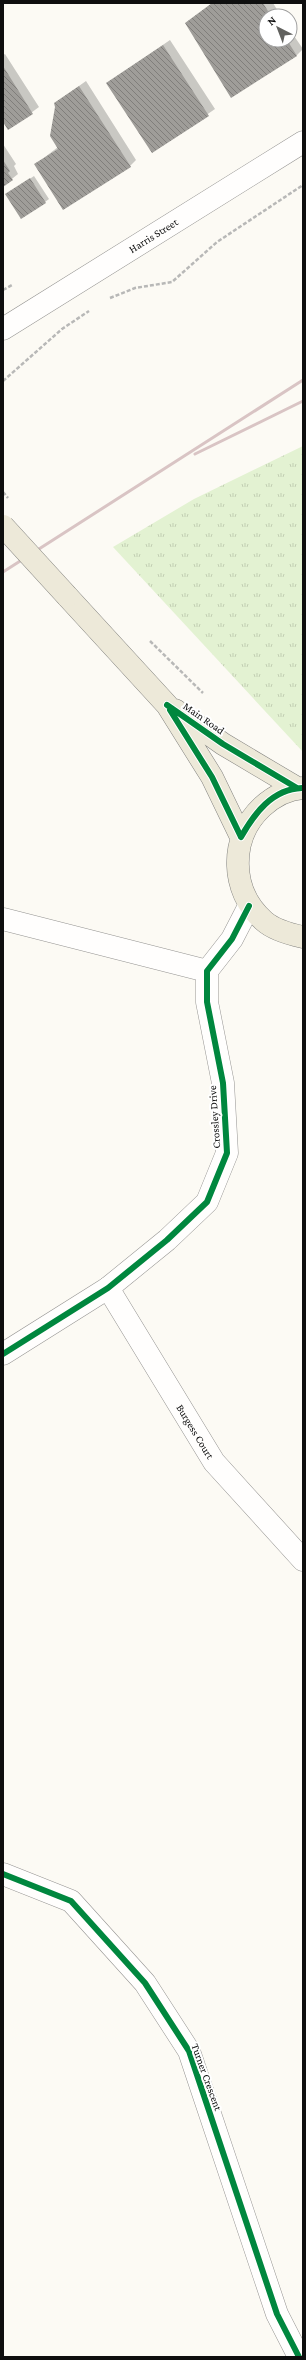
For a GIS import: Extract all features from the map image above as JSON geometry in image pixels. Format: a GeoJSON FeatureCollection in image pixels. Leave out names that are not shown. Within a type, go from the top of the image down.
{"type":"FeatureCollection","features":[{"type":"Feature","properties":{"kind":"main road","name":"Main Road"},"geometry":{"type":"LineString","coordinates":[[3,526],[167,705],[212,777],[241,837]]}},
{"type":"Feature","properties":{"kind":"main road","name":"Main Road"},"geometry":{"type":"LineString","coordinates":[[167,705],[223,744],[300,788]]}},
{"type":"Feature","properties":{"kind":"main road","name":"Main Road"},"geometry":{"type":"LineString","coordinates":[[300,788],[273,798],[254,815],[241,837],[236,860],[239,884],[249,906],[264,922],[284,933],[303,937]]}},
{"type":"Feature","properties":{"kind":"street","name":"Harris Street"},"geometry":{"type":"LineString","coordinates":[[3,329],[303,142]]}},
{"type":"Feature","properties":{"kind":"street"},"geometry":{"type":"LineString","coordinates":[[3,919],[207,971],[232,939],[249,906]]}},
{"type":"Feature","properties":{"kind":"street","name":"Crossley Drive"},"geometry":{"type":"LineString","coordinates":[[3,1354],[108,1288],[167,1240],[207,1202],[227,1153],[223,1083],[207,1002],[207,971]]}},
{"type":"Feature","properties":{"kind":"street","name":"Burgess Court"},"geometry":{"type":"LineString","coordinates":[[108,1288],[214,1462],[303,1560]]}},
{"type":"Feature","properties":{"kind":"street","name":"Turner Crescent"},"geometry":{"type":"LineString","coordinates":[[3,1874],[71,1902],[145,1983],[189,2051],[277,2314],[299,2357]]}},
{"type":"Feature","properties":{"kind":"path"},"geometry":{"type":"LineString","coordinates":[[108,299],[135,288],[172,282],[217,242],[303,185]]}},
{"type":"Feature","properties":{"kind":"path"},"geometry":{"type":"LineString","coordinates":[[3,290],[12,285]]}},
{"type":"Feature","properties":{"kind":"path"},"geometry":{"type":"LineString","coordinates":[[3,381],[62,329],[95,308]]}},
{"type":"Feature","properties":{"kind":"path"},"geometry":{"type":"LineString","coordinates":[[149,640],[205,695]]}},
{"type":"Feature","properties":{"kind":"green space"},"geometry":{"type":"Polygon","coordinates":[[[303,446],[303,752],[113,547],[194,499],[303,446]]]}},
{"type":"Feature","properties":{"kind":"building"},"geometry":{"type":"Polygon","coordinates":[[[212,3],[263,3],[266,8],[258,8],[258,48],[292,48],[297,56],[231,98],[185,23],[212,3]]]}},
{"type":"Feature","properties":{"kind":"building"},"geometry":{"type":"Polygon","coordinates":[[[163,45],[209,116],[152,153],[106,83],[163,45]]]}},
{"type":"Feature","properties":{"kind":"building"},"geometry":{"type":"Polygon","coordinates":[[[3,66],[33,114],[8,130],[3,122],[3,66]]]}},
{"type":"Feature","properties":{"kind":"building"},"geometry":{"type":"Polygon","coordinates":[[[79,86],[131,167],[63,210],[34,164],[58,149],[50,136],[55,107],[54,103],[79,86]]]}},
{"type":"Feature","properties":{"kind":"building"},"geometry":{"type":"Polygon","coordinates":[[[3,160],[10,171],[8,173],[13,180],[3,187],[3,160]]]}},
{"type":"Feature","properties":{"kind":"building"},"geometry":{"type":"Polygon","coordinates":[[[30,178],[46,203],[21,219],[5,194],[30,178]]]}},
{"type":"Feature","properties":{"kind":"railway"},"geometry":{"type":"LineString","coordinates":[[3,572],[303,380]]}},
{"type":"Feature","properties":{"kind":"railway"},"geometry":{"type":"LineString","coordinates":[[195,454],[303,401]]}},
{"type":"Feature","properties":{"kind":"cycle path"},"geometry":{"type":"LineString","coordinates":[[167,705],[223,744],[297,788]]}},
{"type":"Feature","properties":{"kind":"cycle path"},"geometry":{"type":"LineString","coordinates":[[170,710],[212,777],[241,837]]}},
{"type":"Feature","properties":{"kind":"cycle path"},"geometry":{"type":"LineString","coordinates":[[241,837],[265,804],[291,789],[302,788]]}},
{"type":"Feature","properties":{"kind":"cycle path"},"geometry":{"type":"LineString","coordinates":[[3,1354],[108,1288],[167,1240],[207,1202],[227,1153],[223,1083],[207,1002],[207,971],[232,939],[249,906]]}},
{"type":"Feature","properties":{"kind":"cycle path"},"geometry":{"type":"LineString","coordinates":[[3,1874],[71,1901],[145,1983],[189,2051],[277,2314],[299,2357]]}}]}
